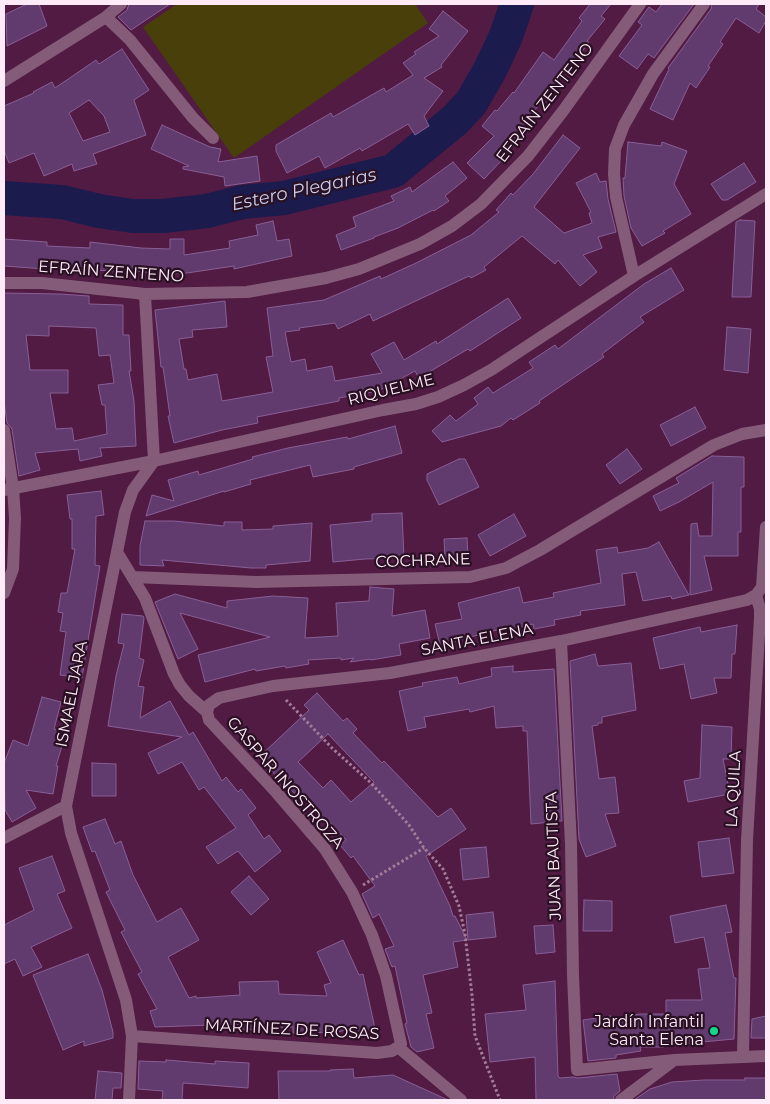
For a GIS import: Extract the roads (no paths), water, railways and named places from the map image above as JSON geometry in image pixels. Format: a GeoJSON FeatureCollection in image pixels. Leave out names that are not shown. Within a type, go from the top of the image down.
{"type":"FeatureCollection","features":[{"type":"Feature","properties":{"kind":"street"},"geometry":{"type":"LineString","coordinates":[[4,81],[106,17],[121,4]]}},
{"type":"Feature","properties":{"kind":"street","name":"EFRAÍN ZENTENO"},"geometry":{"type":"LineString","coordinates":[[4,283],[42,283],[145,294],[246,292],[326,278],[359,269],[391,257],[420,244],[444,230],[481,204],[528,156],[563,112],[640,4]]}},
{"type":"Feature","properties":{"kind":"street"},"geometry":{"type":"LineString","coordinates":[[634,276],[616,197],[614,174],[615,149],[624,124],[649,81],[704,4]]}},
{"type":"Feature","properties":{"kind":"street"},"geometry":{"type":"LineString","coordinates":[[106,17],[130,40],[193,118],[213,138]]}},
{"type":"Feature","properties":{"kind":"street","name":"RIQUELME"},"geometry":{"type":"LineString","coordinates":[[8,489],[154,461],[416,404],[438,397],[491,370],[634,276],[766,194]]}},
{"type":"Feature","properties":{"kind":"street"},"geometry":{"type":"LineString","coordinates":[[145,294],[154,461]]}},
{"type":"Feature","properties":{"kind":"street"},"geometry":{"type":"LineString","coordinates":[[4,430],[8,489],[15,518],[13,569],[4,593]]}},
{"type":"Feature","properties":{"kind":"street","name":"COCHRANE"},"geometry":{"type":"LineString","coordinates":[[133,577],[256,582],[470,577],[506,568],[540,550],[714,445],[742,434],[766,430]]}},
{"type":"Feature","properties":{"kind":"street","name":"ISMAEL JARA"},"geometry":{"type":"LineString","coordinates":[[129,1100],[132,1036],[126,1000],[71,833],[66,806],[125,512],[133,490],[154,461]]}},
{"type":"Feature","properties":{"kind":"street","name":"LA QUILA"},"geometry":{"type":"LineString","coordinates":[[743,1056],[748,840],[760,618],[760,609],[756,595],[762,587],[766,527]]}},
{"type":"Feature","properties":{"kind":"street","name":"GASPAR INOSTROZA"},"geometry":{"type":"LineString","coordinates":[[117,552],[145,598],[180,685],[207,712],[209,720],[276,792],[325,849],[352,892],[372,935],[386,976],[401,1044],[398,1047]]}},
{"type":"Feature","properties":{"kind":"street","name":"SANTA ELENA"},"geometry":{"type":"LineString","coordinates":[[207,712],[210,705],[219,698],[273,686],[390,673],[561,641],[747,600],[756,595]]}},
{"type":"Feature","properties":{"kind":"street","name":"JUAN BAUTISTA"},"geometry":{"type":"LineString","coordinates":[[561,641],[570,834],[577,1070],[674,1060]]}},
{"type":"Feature","properties":{"kind":"street"},"geometry":{"type":"LineString","coordinates":[[4,838],[66,806]]}},
{"type":"Feature","properties":{"kind":"street","name":"MARTÍNEZ DE ROSAS"},"geometry":{"type":"LineString","coordinates":[[132,1036],[377,1053],[392,1051],[398,1047],[461,1100]]}},
{"type":"Feature","properties":{"kind":"street"},"geometry":{"type":"LineString","coordinates":[[621,1100],[674,1060],[766,1056]]}},
{"type":"Feature","properties":{"kind":"waterway","name":"Estero Plegarias"},"geometry":{"type":"LineString","coordinates":[[4,198],[62,202],[99,211],[133,216],[163,216],[207,211],[242,202],[284,198],[393,171],[455,120],[471,103],[490,70],[506,36],[517,4]]}},
{"type":"Feature","properties":{"kind":"place","name":"Jardín Infantil Santa Elena"},"geometry":{"type":"Point","coordinates":[714,1031]}}]}
